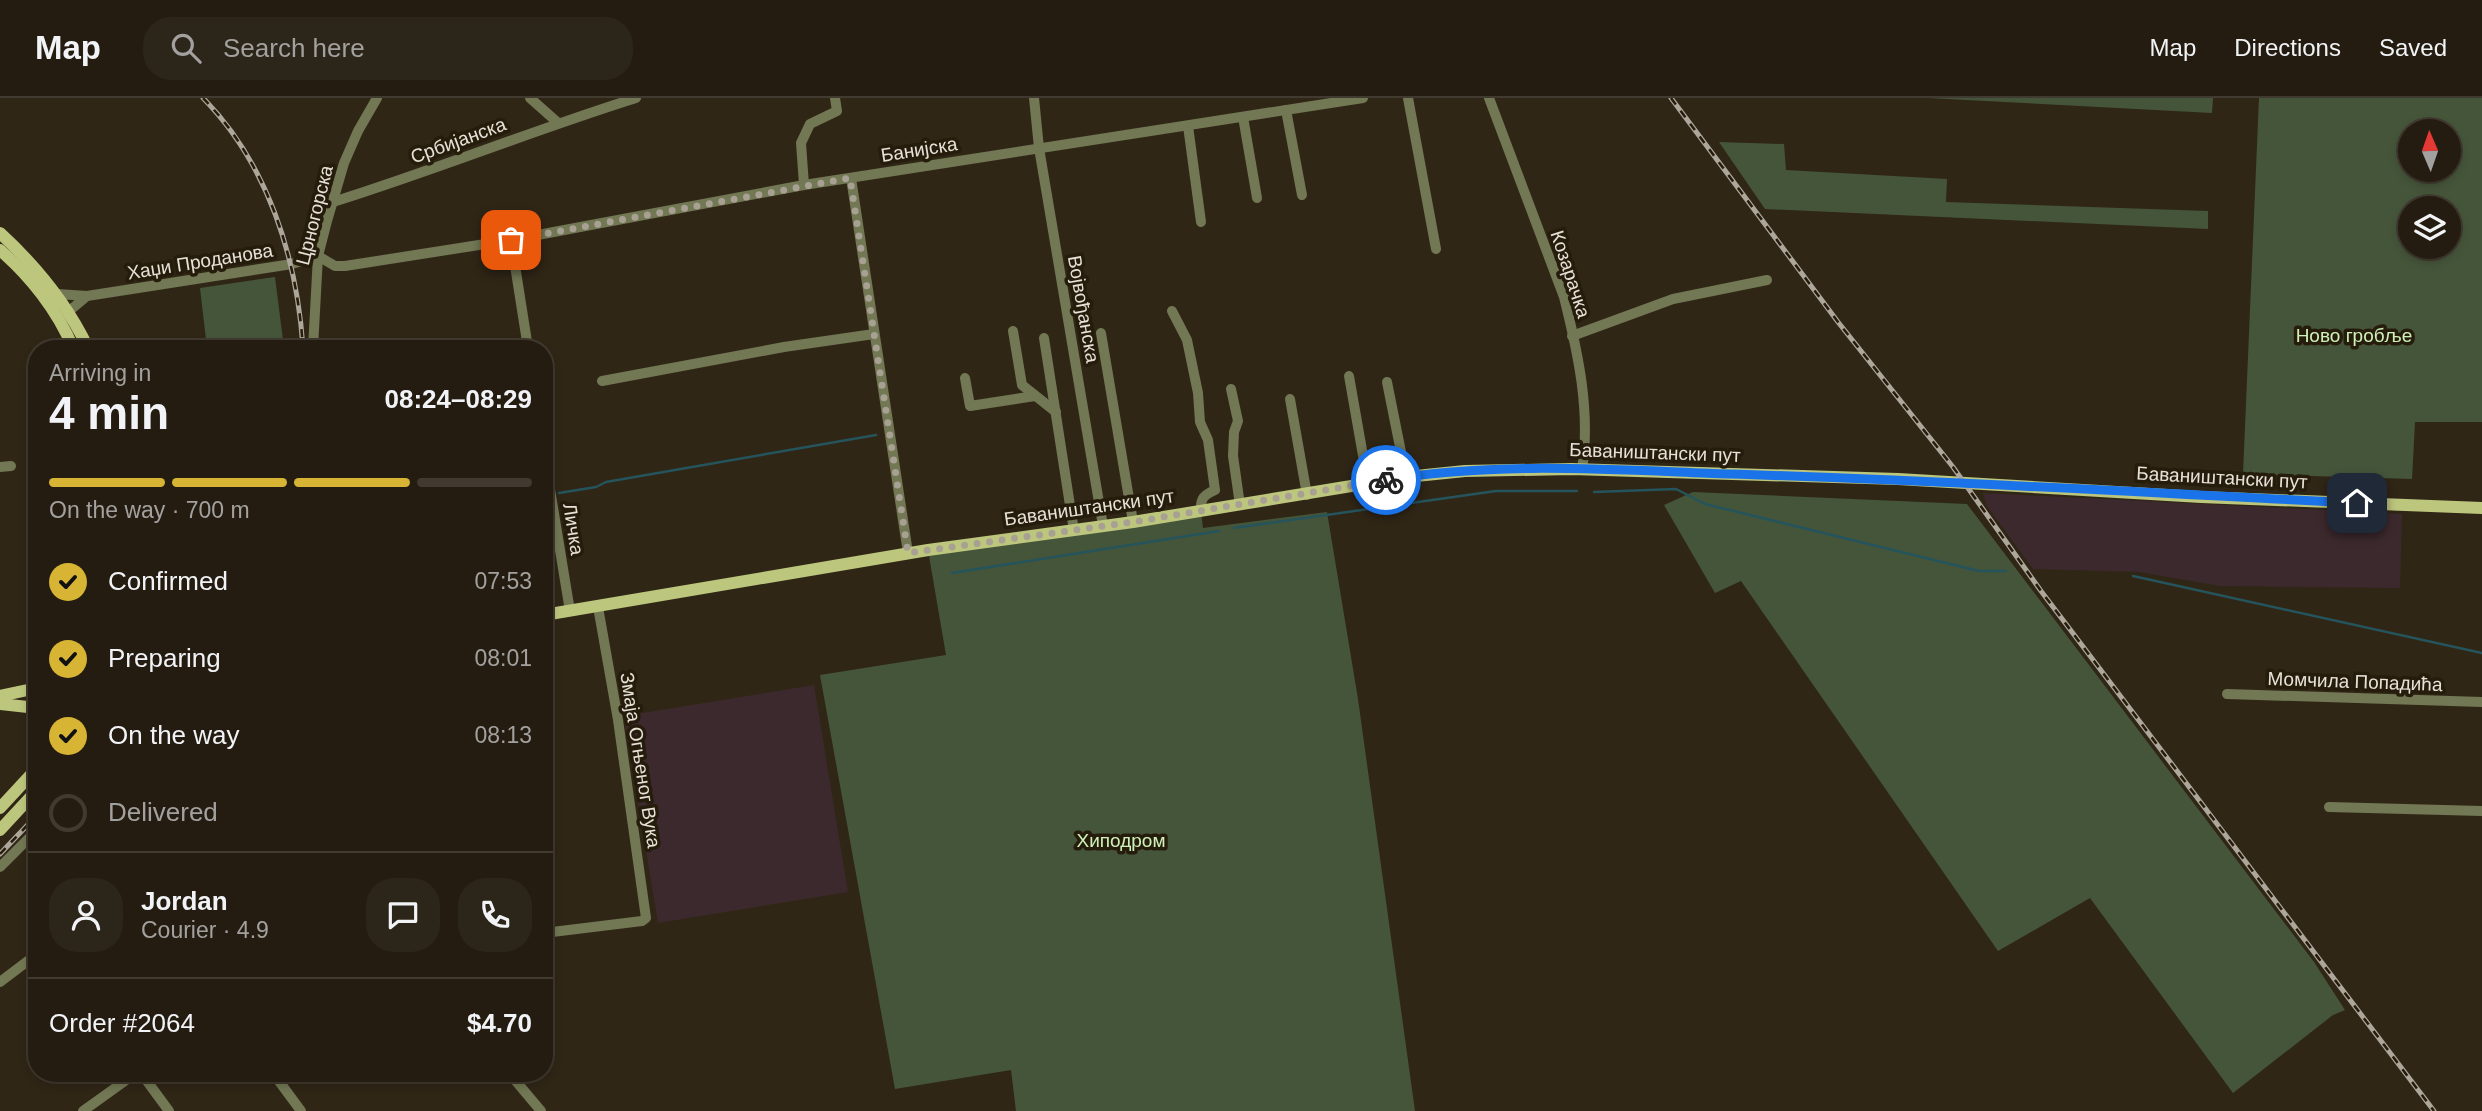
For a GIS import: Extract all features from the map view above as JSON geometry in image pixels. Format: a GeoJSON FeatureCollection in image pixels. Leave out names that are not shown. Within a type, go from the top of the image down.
{"type":"FeatureCollection","features":[{"type":"Feature","properties":{"kind":"main road"},"geometry":{"type":"LineString","coordinates":[[0,233],[22,253],[57,294],[84,340]]}},
{"type":"Feature","properties":{"kind":"main road"},"geometry":{"type":"LineString","coordinates":[[0,250],[32,282],[68,340]]}},
{"type":"Feature","properties":{"kind":"main road","name":"Баваништански пут"},"geometry":{"type":"LineString","coordinates":[[553,614],[908,553],[1133,522],[1406,477],[1465,471],[1582,469],[1898,479],[2201,497],[2482,508]]}},
{"type":"Feature","properties":{"kind":"main road"},"geometry":{"type":"LineString","coordinates":[[0,700],[28,691]]}},
{"type":"Feature","properties":{"kind":"main road"},"geometry":{"type":"LineString","coordinates":[[0,700],[28,706]]}},
{"type":"Feature","properties":{"kind":"main road"},"geometry":{"type":"LineString","coordinates":[[0,808],[28,778]]}},
{"type":"Feature","properties":{"kind":"main road"},"geometry":{"type":"LineString","coordinates":[[0,830],[28,800]]}},
{"type":"Feature","properties":{"kind":"street","name":"Црногорска"},"geometry":{"type":"LineString","coordinates":[[313,340],[318,256],[344,163],[377,98]]}},
{"type":"Feature","properties":{"kind":"street"},"geometry":{"type":"LineString","coordinates":[[530,98],[557,122]]}},
{"type":"Feature","properties":{"kind":"street","name":"Србијанска"},"geometry":{"type":"LineString","coordinates":[[333,202],[557,122],[636,98]]}},
{"type":"Feature","properties":{"kind":"street"},"geometry":{"type":"LineString","coordinates":[[804,185],[801,143],[810,124],[837,111],[835,98]]}},
{"type":"Feature","properties":{"kind":"street","name":"Војвођанска"},"geometry":{"type":"LineString","coordinates":[[1034,98],[1039,148],[1103,526]]}},
{"type":"Feature","properties":{"kind":"street","name":"Банијска"},"geometry":{"type":"LineString","coordinates":[[318,256],[335,266],[345,266],[511,240],[804,185],[1363,98]]}},
{"type":"Feature","properties":{"kind":"street"},"geometry":{"type":"LineString","coordinates":[[1408,98],[1436,249]]}},
{"type":"Feature","properties":{"kind":"street","name":"Козарачка"},"geometry":{"type":"LineString","coordinates":[[1489,98],[1564,297],[1584,403],[1587,439],[1582,469]]}},
{"type":"Feature","properties":{"kind":"street"},"geometry":{"type":"LineString","coordinates":[[1286,110],[1301,195]]}},
{"type":"Feature","properties":{"kind":"street"},"geometry":{"type":"LineString","coordinates":[[1243,117],[1257,198]]}},
{"type":"Feature","properties":{"kind":"street"},"geometry":{"type":"LineString","coordinates":[[1188,126],[1201,222]]}},
{"type":"Feature","properties":{"kind":"street"},"geometry":{"type":"LineString","coordinates":[[850,178],[908,553]]}},
{"type":"Feature","properties":{"kind":"street"},"geometry":{"type":"LineString","coordinates":[[511,240],[527,340]]}},
{"type":"Feature","properties":{"kind":"street","name":"Хаџи Проданова"},"geometry":{"type":"LineString","coordinates":[[57,294],[87,296],[292,264],[318,256]]}},
{"type":"Feature","properties":{"kind":"street"},"geometry":{"type":"LineString","coordinates":[[1572,336],[1673,299],[1768,280]]}},
{"type":"Feature","properties":{"kind":"street"},"geometry":{"type":"LineString","coordinates":[[68,312],[87,296]]}},
{"type":"Feature","properties":{"kind":"street"},"geometry":{"type":"LineString","coordinates":[[1172,310],[1187,340],[1198,393],[1200,422],[1208,440],[1215,490],[1205,494],[1201,510]]}},
{"type":"Feature","properties":{"kind":"street"},"geometry":{"type":"LineString","coordinates":[[1013,331],[1022,385],[1056,412]]}},
{"type":"Feature","properties":{"kind":"street"},"geometry":{"type":"LineString","coordinates":[[1101,333],[1133,522]]}},
{"type":"Feature","properties":{"kind":"street"},"geometry":{"type":"LineString","coordinates":[[602,381],[784,347],[874,334]]}},
{"type":"Feature","properties":{"kind":"street"},"geometry":{"type":"LineString","coordinates":[[1044,338],[1074,530]]}},
{"type":"Feature","properties":{"kind":"street"},"geometry":{"type":"LineString","coordinates":[[1349,376],[1368,484]]}},
{"type":"Feature","properties":{"kind":"street"},"geometry":{"type":"LineString","coordinates":[[965,378],[970,406],[1035,396]]}},
{"type":"Feature","properties":{"kind":"street"},"geometry":{"type":"LineString","coordinates":[[1387,382],[1406,477]]}},
{"type":"Feature","properties":{"kind":"street"},"geometry":{"type":"LineString","coordinates":[[1231,389],[1238,421],[1234,432],[1233,463],[1240,505]]}},
{"type":"Feature","properties":{"kind":"street"},"geometry":{"type":"LineString","coordinates":[[1290,399],[1307,495]]}},
{"type":"Feature","properties":{"kind":"street","name":"Личка"},"geometry":{"type":"LineString","coordinates":[[553,508],[570,611]]}},
{"type":"Feature","properties":{"kind":"street","name":"Змаја Огњеног Вука"},"geometry":{"type":"LineString","coordinates":[[553,932],[642,921],[646,918],[618,720],[598,607]]}},
{"type":"Feature","properties":{"kind":"street","name":"Момчила Попадића"},"geometry":{"type":"LineString","coordinates":[[2227,694],[2482,702]]}},
{"type":"Feature","properties":{"kind":"street"},"geometry":{"type":"LineString","coordinates":[[0,700],[28,695]]}},
{"type":"Feature","properties":{"kind":"street"},"geometry":{"type":"LineString","coordinates":[[2329,807],[2482,811]]}},
{"type":"Feature","properties":{"kind":"street"},"geometry":{"type":"LineString","coordinates":[[0,867],[28,839]]}},
{"type":"Feature","properties":{"kind":"street"},"geometry":{"type":"LineString","coordinates":[[0,982],[28,961]]}},
{"type":"Feature","properties":{"kind":"street"},"geometry":{"type":"LineString","coordinates":[[83,1111],[125,1082]]}},
{"type":"Feature","properties":{"kind":"street"},"geometry":{"type":"LineString","coordinates":[[145,1082],[169,1111]]}},
{"type":"Feature","properties":{"kind":"street"},"geometry":{"type":"LineString","coordinates":[[280,1082],[301,1111]]}},
{"type":"Feature","properties":{"kind":"street"},"geometry":{"type":"LineString","coordinates":[[515,1082],[534,1109]]}},
{"type":"Feature","properties":{"kind":"shaded area"},"geometry":{"type":"Polygon","coordinates":[[[1983,493],[2402,514],[2400,588],[2220,586],[2139,572],[2033,569],[1987,506],[1983,493]]]}},
{"type":"Feature","properties":{"kind":"shaded area"},"geometry":{"type":"Polygon","coordinates":[[[814,685],[848,892],[658,923],[624,716],[814,685]]]}},
{"type":"Feature","properties":{"kind":"green space"},"geometry":{"type":"Polygon","coordinates":[[[1928,98],[2213,98],[2212,113],[1928,98]]]}},
{"type":"Feature","properties":{"kind":"green space","name":"Ново гробље"},"geometry":{"type":"Polygon","coordinates":[[[2259,98],[2482,98],[2482,422],[2415,422],[2412,479],[2243,474],[2259,98]]]}},
{"type":"Feature","properties":{"kind":"green space"},"geometry":{"type":"Polygon","coordinates":[[[1719,142],[1784,144],[1786,170],[1947,179],[1946,202],[2208,211],[2208,229],[1765,209],[1719,142]]]}},
{"type":"Feature","properties":{"kind":"green space"},"geometry":{"type":"Polygon","coordinates":[[[275,277],[283,340],[206,340],[200,288],[275,277]]]}},
{"type":"Feature","properties":{"kind":"green space"},"geometry":{"type":"Polygon","coordinates":[[[1693,492],[1967,504],[2314,962],[2345,1010],[2333,1015],[2233,1093],[2090,898],[1998,951],[1741,581],[1715,593],[1664,505],[1693,492]]]}},
{"type":"Feature","properties":{"kind":"green space","name":"Хиподром"},"geometry":{"type":"Polygon","coordinates":[[[1201,511],[1203,528],[1327,512],[1358,699],[1415,1111],[1016,1111],[1011,1070],[895,1089],[820,675],[946,655],[928,550],[1201,511]]]}},
{"type":"Feature","properties":{"kind":"waterway"},"geometry":{"type":"LineString","coordinates":[[559,493],[596,487],[606,482],[876,435]]}},
{"type":"Feature","properties":{"kind":"waterway"},"geometry":{"type":"LineString","coordinates":[[1594,492],[1676,489],[1705,504],[1979,571],[2006,571]]}},
{"type":"Feature","properties":{"kind":"waterway"},"geometry":{"type":"LineString","coordinates":[[1234,528],[1496,491],[1577,491]]}},
{"type":"Feature","properties":{"kind":"waterway"},"geometry":{"type":"LineString","coordinates":[[952,573],[1219,531]]}},
{"type":"Feature","properties":{"kind":"waterway"},"geometry":{"type":"LineString","coordinates":[[2133,576],[2482,653]]}},
{"type":"Feature","properties":{"kind":"railway"},"geometry":{"type":"LineString","coordinates":[[203,98],[226,124],[262,182],[286,247],[300,314],[302,340]]}},
{"type":"Feature","properties":{"kind":"railway"},"geometry":{"type":"LineString","coordinates":[[1671,98],[1838,322],[1953,467],[2041,591],[2434,1111]]}},
{"type":"Feature","properties":{"kind":"railway"},"geometry":{"type":"LineString","coordinates":[[0,854],[28,824]]}},
{"type":"Feature","properties":{"kind":"way so far"},"geometry":{"type":"LineString","coordinates":[[511,240],[850,178],[908,553],[1133,522],[1386,480]]}},
{"type":"Feature","properties":{"kind":"route"},"geometry":{"type":"LineString","coordinates":[[1386,480],[1465,471],[1539,468],[1898,479],[2201,497],[2357,503]]}}]}
